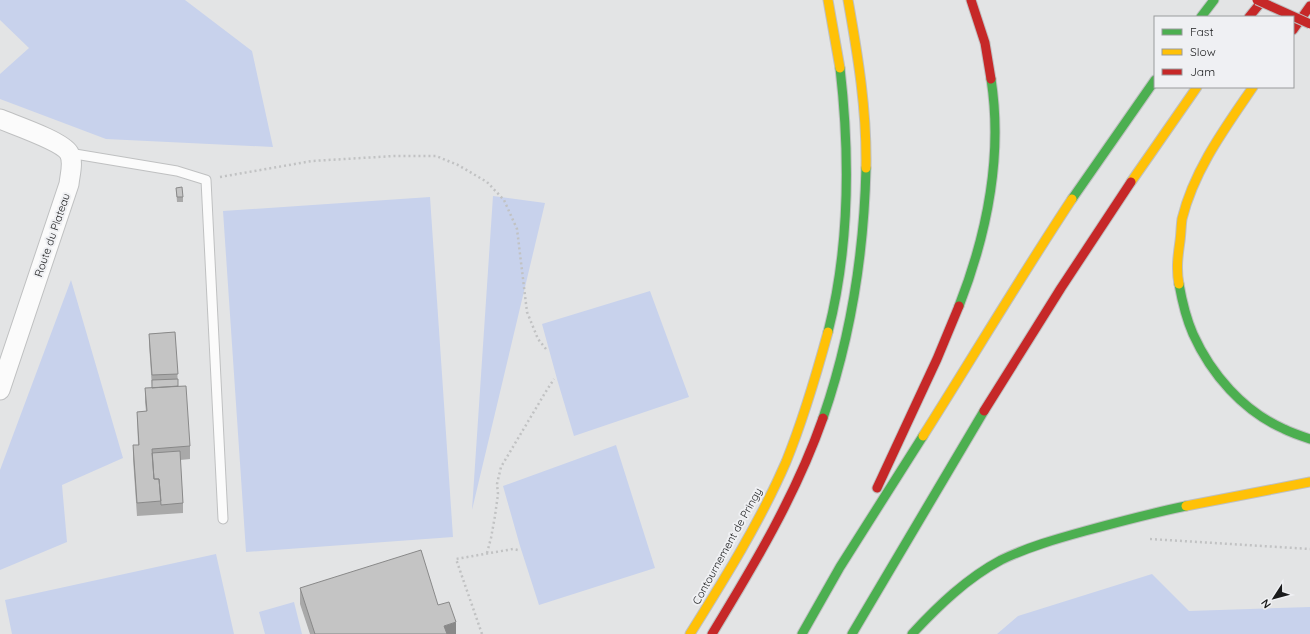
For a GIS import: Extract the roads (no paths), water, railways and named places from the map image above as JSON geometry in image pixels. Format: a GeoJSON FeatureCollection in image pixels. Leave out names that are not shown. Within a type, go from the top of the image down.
{"type":"FeatureCollection","features":[{"type":"Feature","properties":{"kind":"highway","name":"Contournement de Pringy"},"geometry":{"type":"LineString","coordinates":[[690,634],[757,521],[793,444],[810,397],[833,310],[846,223],[847,135],[840,57],[828,0]]}},
{"type":"Feature","properties":{"kind":"highway"},"geometry":{"type":"LineString","coordinates":[[712,634],[753,566],[802,471],[818,433],[832,392],[852,312],[865,217],[866,174],[865,123],[862,83],[848,0]]}},
{"type":"Feature","properties":{"kind":"highway"},"geometry":{"type":"LineString","coordinates":[[840,567],[951,328],[967,286],[985,225],[995,153],[995,114],[993,86],[986,48],[971,0]]}},
{"type":"Feature","properties":{"kind":"highway"},"geometry":{"type":"LineString","coordinates":[[1202,16],[1214,0]]}},
{"type":"Feature","properties":{"kind":"highway"},"geometry":{"type":"LineString","coordinates":[[1257,0],[1292,16]]}},
{"type":"Feature","properties":{"kind":"highway"},"geometry":{"type":"LineString","coordinates":[[1251,16],[1262,0]]}},
{"type":"Feature","properties":{"kind":"highway"},"geometry":{"type":"LineString","coordinates":[[1294,29],[1310,6]]}},
{"type":"Feature","properties":{"kind":"highway"},"geometry":{"type":"LineString","coordinates":[[1294,17],[1310,24]]}},
{"type":"Feature","properties":{"kind":"highway"},"geometry":{"type":"LineString","coordinates":[[802,634],[840,567],[981,345],[1025,270],[1072,199],[1154,81]]}},
{"type":"Feature","properties":{"kind":"highway"},"geometry":{"type":"LineString","coordinates":[[852,634],[899,552],[1012,364],[1086,247],[1139,168],[1196,88]]}},
{"type":"Feature","properties":{"kind":"highway"},"geometry":{"type":"LineString","coordinates":[[1252,88],[1223,129],[1196,180],[1182,218],[1178,251],[1178,279],[1184,308],[1195,338],[1209,365],[1222,381],[1239,399],[1258,414],[1278,427],[1310,439]]}},
{"type":"Feature","properties":{"kind":"highway"},"geometry":{"type":"LineString","coordinates":[[912,634],[940,605],[966,584],[1000,561],[1026,549],[1058,538],[1130,518],[1310,482]]}},
{"type":"Feature","properties":{"kind":"street"},"geometry":{"type":"LineString","coordinates":[[0,119],[59,144],[69,153]]}},
{"type":"Feature","properties":{"kind":"street","name":"Route du Plateau"},"geometry":{"type":"LineString","coordinates":[[0,390],[69,184],[72,164],[69,153]]}},
{"type":"Feature","properties":{"kind":"lane"},"geometry":{"type":"LineString","coordinates":[[69,153],[177,172],[206,180],[223,519]]}}]}
